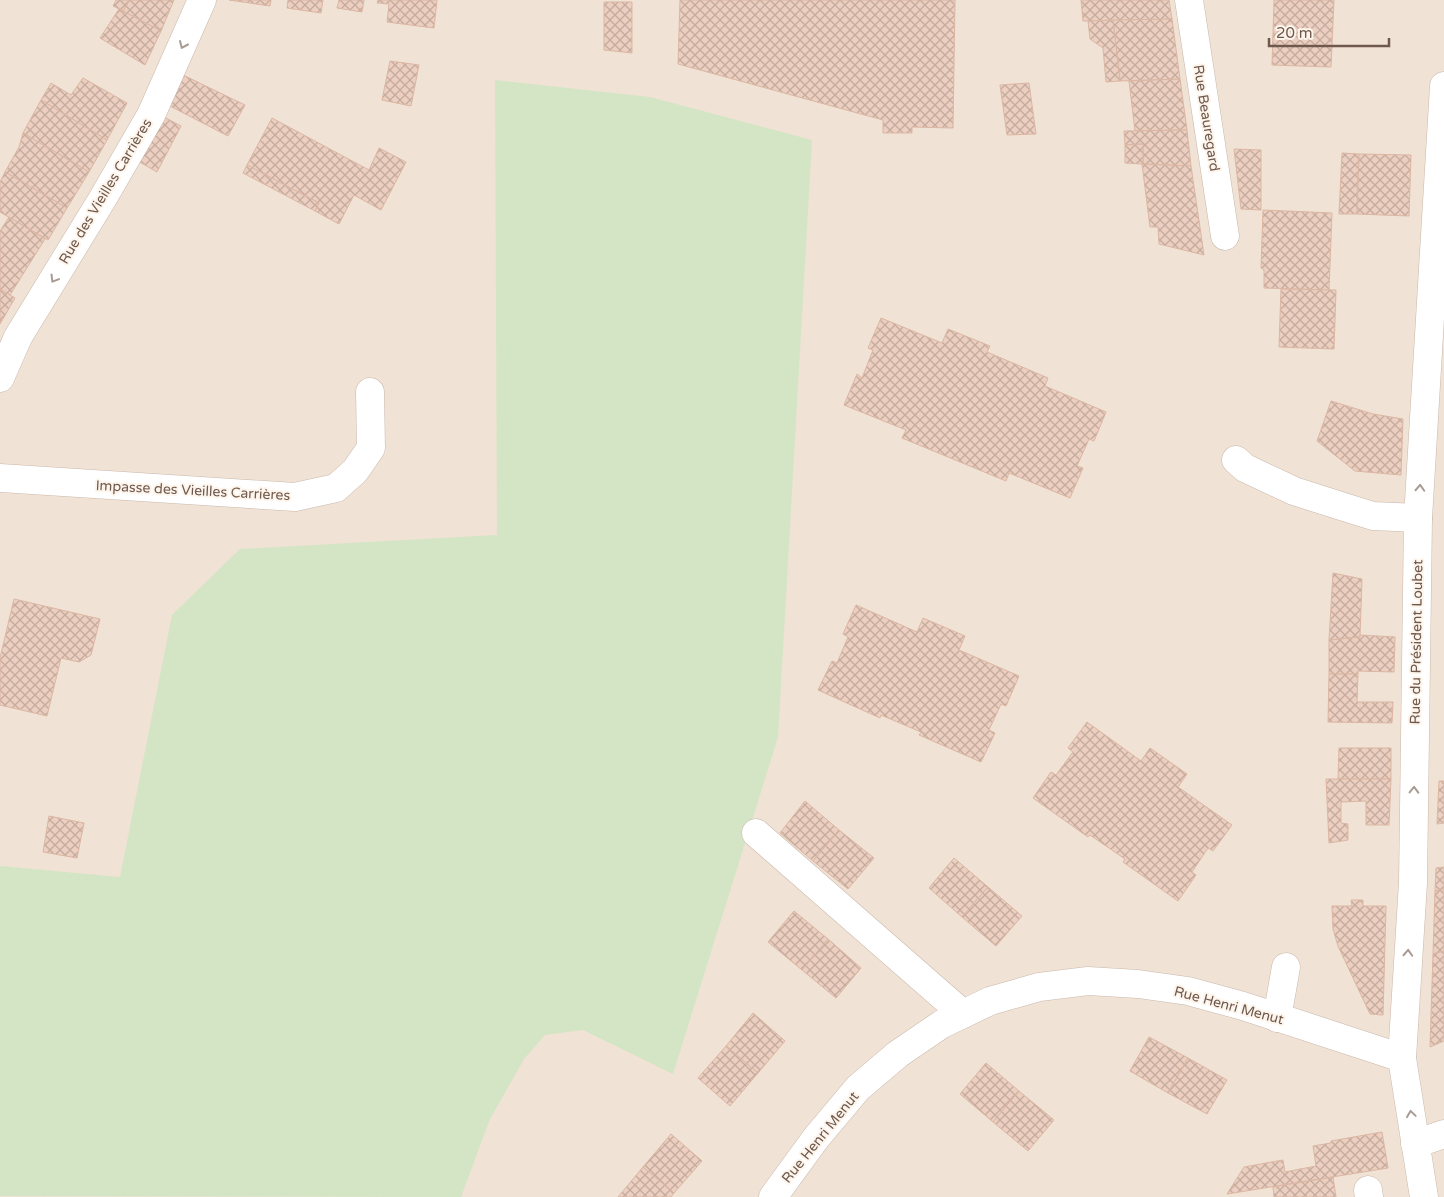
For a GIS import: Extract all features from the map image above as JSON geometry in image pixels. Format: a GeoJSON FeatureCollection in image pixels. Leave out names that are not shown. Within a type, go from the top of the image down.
{"type":"FeatureCollection","features":[{"type":"Feature","properties":{"kind":"street","name":"Rue des Vieilles Carrières"},"geometry":{"type":"LineString","coordinates":[[0,378],[18,337],[151,115],[202,0]]}},
{"type":"Feature","properties":{"kind":"street","name":"Rue Beauregard"},"geometry":{"type":"LineString","coordinates":[[1189,0],[1226,236]]}},
{"type":"Feature","properties":{"kind":"street","name":"Rue du Président Loubet"},"geometry":{"type":"LineString","coordinates":[[1424,1197],[1402,1058],[1413,883],[1418,518],[1444,86]]}},
{"type":"Feature","properties":{"kind":"street","name":"Impasse des Vieilles Carrières"},"geometry":{"type":"LineString","coordinates":[[0,478],[295,497],[336,488],[355,471],[371,448],[370,392]]}},
{"type":"Feature","properties":{"kind":"street"},"geometry":{"type":"LineString","coordinates":[[1236,460],[1245,468],[1294,491],[1344,507],[1373,516],[1418,518]]}},
{"type":"Feature","properties":{"kind":"street"},"geometry":{"type":"LineString","coordinates":[[756,833],[964,1014]]}},
{"type":"Feature","properties":{"kind":"street"},"geometry":{"type":"LineString","coordinates":[[1277,1018],[1286,967]]}},
{"type":"Feature","properties":{"kind":"street","name":"Rue Henri Menut"},"geometry":{"type":"LineString","coordinates":[[772,1197],[816,1138],[858,1088],[898,1054],[942,1024],[990,1002],[1039,987],[1088,981],[1138,984],[1188,991],[1243,1006],[1402,1058]]}},
{"type":"Feature","properties":{"kind":"street"},"geometry":{"type":"LineString","coordinates":[[1415,1144],[1444,1134]]}},
{"type":"Feature","properties":{"kind":"shaded area"},"geometry":{"type":"Polygon","coordinates":[[[0,0],[1444,0],[1444,1197],[0,1197],[0,0]]]}},
{"type":"Feature","properties":{"kind":"green space"},"geometry":{"type":"Polygon","coordinates":[[[495,80],[650,97],[812,140],[778,737],[673,1074],[583,1030],[545,1035],[524,1059],[490,1119],[461,1197],[0,1196],[0,866],[120,877],[172,615],[240,549],[497,535],[495,80]]]}},
{"type":"Feature","properties":{"kind":"building"},"geometry":{"type":"Polygon","coordinates":[[[116,0],[130,0],[123,11],[113,6],[116,0]]]}},
{"type":"Feature","properties":{"kind":"building"},"geometry":{"type":"Polygon","coordinates":[[[130,0],[174,0],[161,31],[123,11],[130,0]]]}},
{"type":"Feature","properties":{"kind":"building"},"geometry":{"type":"Polygon","coordinates":[[[229,0],[271,0],[270,6],[229,0]]]}},
{"type":"Feature","properties":{"kind":"building"},"geometry":{"type":"Polygon","coordinates":[[[288,0],[323,0],[321,13],[287,8],[288,0]]]}},
{"type":"Feature","properties":{"kind":"building"},"geometry":{"type":"Polygon","coordinates":[[[339,0],[364,0],[362,12],[337,8],[339,0]]]}},
{"type":"Feature","properties":{"kind":"building"},"geometry":{"type":"Polygon","coordinates":[[[378,0],[437,0],[434,28],[387,22],[389,4],[377,3],[378,0]]]}},
{"type":"Feature","properties":{"kind":"building"},"geometry":{"type":"Polygon","coordinates":[[[680,0],[955,0],[953,128],[912,127],[912,133],[883,133],[883,120],[678,64],[680,0]]]}},
{"type":"Feature","properties":{"kind":"building"},"geometry":{"type":"Polygon","coordinates":[[[1081,0],[1169,0],[1172,19],[1083,21],[1081,0]]]}},
{"type":"Feature","properties":{"kind":"building"},"geometry":{"type":"Polygon","coordinates":[[[1274,0],[1334,0],[1331,67],[1272,65],[1274,0]]]}},
{"type":"Feature","properties":{"kind":"building"},"geometry":{"type":"Polygon","coordinates":[[[604,2],[632,2],[632,53],[604,50],[604,2]]]}},
{"type":"Feature","properties":{"kind":"building"},"geometry":{"type":"Polygon","coordinates":[[[119,9],[161,31],[145,65],[100,38],[119,9]]]}},
{"type":"Feature","properties":{"kind":"building"},"geometry":{"type":"Polygon","coordinates":[[[1172,19],[1180,79],[1120,81],[1113,20],[1172,19]]]}},
{"type":"Feature","properties":{"kind":"building"},"geometry":{"type":"Polygon","coordinates":[[[1113,20],[1120,81],[1106,82],[1103,48],[1090,39],[1088,21],[1113,20]]]}},
{"type":"Feature","properties":{"kind":"building"},"geometry":{"type":"Polygon","coordinates":[[[390,61],[419,65],[411,106],[382,100],[390,61]]]}},
{"type":"Feature","properties":{"kind":"building"},"geometry":{"type":"Polygon","coordinates":[[[181,74],[245,105],[228,136],[168,105],[181,74]]]}},
{"type":"Feature","properties":{"kind":"building"},"geometry":{"type":"Polygon","coordinates":[[[83,78],[127,103],[107,140],[41,100],[51,83],[71,95],[83,78]]]}},
{"type":"Feature","properties":{"kind":"building"},"geometry":{"type":"Polygon","coordinates":[[[1180,79],[1187,130],[1135,131],[1129,81],[1180,79]]]}},
{"type":"Feature","properties":{"kind":"building"},"geometry":{"type":"Polygon","coordinates":[[[1029,83],[1036,134],[1007,135],[1000,85],[1029,83]]]}},
{"type":"Feature","properties":{"kind":"building"},"geometry":{"type":"Polygon","coordinates":[[[41,100],[107,140],[89,172],[23,133],[41,100]]]}},
{"type":"Feature","properties":{"kind":"building"},"geometry":{"type":"Polygon","coordinates":[[[162,116],[181,126],[157,172],[138,161],[162,116]]]}},
{"type":"Feature","properties":{"kind":"building"},"geometry":{"type":"Polygon","coordinates":[[[272,118],[369,170],[379,148],[406,162],[381,210],[354,195],[339,224],[315,211],[319,203],[247,165],[272,118]]]}},
{"type":"Feature","properties":{"kind":"building"},"geometry":{"type":"Polygon","coordinates":[[[1187,130],[1191,166],[1143,164],[1143,144],[1125,145],[1124,131],[1187,130]]]}},
{"type":"Feature","properties":{"kind":"building"},"geometry":{"type":"Polygon","coordinates":[[[23,133],[89,172],[67,208],[5,172],[19,147],[23,133]]]}},
{"type":"Feature","properties":{"kind":"building"},"geometry":{"type":"Polygon","coordinates":[[[1143,144],[1143,164],[1125,163],[1125,145],[1143,144]]]}},
{"type":"Feature","properties":{"kind":"building"},"geometry":{"type":"Polygon","coordinates":[[[1234,149],[1261,150],[1261,210],[1241,209],[1234,149]]]}},
{"type":"Feature","properties":{"kind":"building"},"geometry":{"type":"Polygon","coordinates":[[[1342,153],[1359,154],[1357,214],[1339,214],[1342,153]]]}},
{"type":"Feature","properties":{"kind":"building"},"geometry":{"type":"Polygon","coordinates":[[[1359,154],[1411,155],[1409,216],[1357,214],[1359,154]]]}},
{"type":"Feature","properties":{"kind":"building"},"geometry":{"type":"Polygon","coordinates":[[[1142,164],[1191,166],[1204,255],[1159,244],[1158,227],[1150,227],[1142,164]]]}},
{"type":"Feature","properties":{"kind":"building"},"geometry":{"type":"Polygon","coordinates":[[[247,165],[319,203],[315,211],[243,173],[247,165]]]}},
{"type":"Feature","properties":{"kind":"building"},"geometry":{"type":"Polygon","coordinates":[[[5,172],[67,208],[48,240],[0,212],[0,182],[5,172]]]}},
{"type":"Feature","properties":{"kind":"building"},"geometry":{"type":"Polygon","coordinates":[[[1263,210],[1332,213],[1329,290],[1264,288],[1264,270],[1261,268],[1263,210]]]}},
{"type":"Feature","properties":{"kind":"building"},"geometry":{"type":"Polygon","coordinates":[[[9,217],[45,239],[10,295],[0,289],[0,231],[9,217]]]}},
{"type":"Feature","properties":{"kind":"building"},"geometry":{"type":"Polygon","coordinates":[[[0,289],[15,298],[0,324],[0,289]]]}},
{"type":"Feature","properties":{"kind":"building"},"geometry":{"type":"Polygon","coordinates":[[[1281,289],[1336,290],[1334,349],[1279,347],[1281,289]]]}},
{"type":"Feature","properties":{"kind":"building"},"geometry":{"type":"Polygon","coordinates":[[[881,318],[942,343],[948,329],[990,346],[987,352],[1048,378],[1045,386],[1106,412],[1094,441],[1089,439],[1077,466],[1083,468],[1070,498],[1009,473],[1006,481],[902,438],[906,430],[844,405],[857,374],[862,378],[873,350],[868,348],[881,318]]]}},
{"type":"Feature","properties":{"kind":"building"},"geometry":{"type":"Polygon","coordinates":[[[1331,401],[1373,414],[1403,419],[1401,475],[1355,471],[1317,441],[1331,401]]]}},
{"type":"Feature","properties":{"kind":"building"},"geometry":{"type":"Polygon","coordinates":[[[1333,573],[1362,579],[1360,637],[1329,640],[1333,573]]]}},
{"type":"Feature","properties":{"kind":"building"},"geometry":{"type":"Polygon","coordinates":[[[14,599],[100,619],[91,655],[79,662],[61,658],[47,716],[0,705],[0,658],[14,599]]]}},
{"type":"Feature","properties":{"kind":"building"},"geometry":{"type":"Polygon","coordinates":[[[856,605],[917,632],[923,618],[965,636],[959,650],[1019,676],[1006,706],[1001,704],[989,730],[995,733],[981,762],[919,735],[921,732],[881,715],[880,718],[818,690],[832,661],[837,663],[848,637],[843,634],[856,605]]]}},
{"type":"Feature","properties":{"kind":"building"},"geometry":{"type":"Polygon","coordinates":[[[1360,635],[1395,637],[1394,672],[1358,671],[1358,674],[1329,674],[1329,640],[1360,637],[1360,635]]]}},
{"type":"Feature","properties":{"kind":"building"},"geometry":{"type":"Polygon","coordinates":[[[1329,674],[1358,674],[1357,702],[1393,702],[1392,723],[1328,722],[1329,674]]]}},
{"type":"Feature","properties":{"kind":"building"},"geometry":{"type":"Polygon","coordinates":[[[1087,722],[1141,761],[1150,748],[1187,774],[1178,787],[1232,825],[1213,851],[1208,848],[1192,872],[1196,875],[1178,901],[1123,862],[1125,859],[1090,835],[1088,837],[1033,798],[1051,772],[1056,775],[1073,752],[1068,748],[1087,722]]]}},
{"type":"Feature","properties":{"kind":"building"},"geometry":{"type":"Polygon","coordinates":[[[1339,748],[1391,748],[1391,779],[1338,779],[1339,748]]]}},
{"type":"Feature","properties":{"kind":"building"},"geometry":{"type":"Polygon","coordinates":[[[1326,779],[1391,779],[1389,825],[1366,825],[1366,801],[1341,802],[1341,823],[1348,824],[1348,840],[1329,843],[1326,779]]]}},
{"type":"Feature","properties":{"kind":"building"},"geometry":{"type":"Polygon","coordinates":[[[1439,781],[1444,781],[1444,823],[1437,824],[1439,781]]]}},
{"type":"Feature","properties":{"kind":"building"},"geometry":{"type":"Polygon","coordinates":[[[805,801],[839,830],[813,861],[780,833],[805,801]]]}},
{"type":"Feature","properties":{"kind":"building"},"geometry":{"type":"Polygon","coordinates":[[[49,816],[84,823],[77,858],[43,852],[49,816]]]}},
{"type":"Feature","properties":{"kind":"building"},"geometry":{"type":"Polygon","coordinates":[[[839,830],[874,858],[848,889],[813,861],[839,830]]]}},
{"type":"Feature","properties":{"kind":"building"},"geometry":{"type":"Polygon","coordinates":[[[954,858],[988,887],[962,917],[929,888],[954,858]]]}},
{"type":"Feature","properties":{"kind":"building"},"geometry":{"type":"Polygon","coordinates":[[[1444,867],[1444,889],[1435,891],[1436,868],[1444,867]]]}},
{"type":"Feature","properties":{"kind":"building"},"geometry":{"type":"Polygon","coordinates":[[[988,887],[1022,916],[996,946],[962,917],[988,887]]]}},
{"type":"Feature","properties":{"kind":"building"},"geometry":{"type":"Polygon","coordinates":[[[1444,889],[1444,951],[1433,954],[1435,891],[1444,889]]]}},
{"type":"Feature","properties":{"kind":"building"},"geometry":{"type":"Polygon","coordinates":[[[1351,900],[1363,900],[1363,906],[1386,906],[1383,1015],[1370,1014],[1338,946],[1333,929],[1332,906],[1352,906],[1351,900]]]}},
{"type":"Feature","properties":{"kind":"building"},"geometry":{"type":"Polygon","coordinates":[[[794,911],[828,939],[802,970],[768,942],[794,911]]]}},
{"type":"Feature","properties":{"kind":"building"},"geometry":{"type":"Polygon","coordinates":[[[828,939],[861,968],[836,998],[802,970],[828,939]]]}},
{"type":"Feature","properties":{"kind":"building"},"geometry":{"type":"Polygon","coordinates":[[[1444,951],[1444,1041],[1430,1047],[1433,954],[1444,951]]]}},
{"type":"Feature","properties":{"kind":"building"},"geometry":{"type":"Polygon","coordinates":[[[753,1013],[785,1041],[758,1073],[726,1046],[753,1013]]]}},
{"type":"Feature","properties":{"kind":"building"},"geometry":{"type":"Polygon","coordinates":[[[1149,1037],[1188,1058],[1168,1093],[1130,1071],[1149,1037]]]}},
{"type":"Feature","properties":{"kind":"building"},"geometry":{"type":"Polygon","coordinates":[[[726,1046],[758,1073],[730,1106],[698,1078],[726,1046]]]}},
{"type":"Feature","properties":{"kind":"building"},"geometry":{"type":"Polygon","coordinates":[[[1188,1058],[1227,1080],[1207,1114],[1168,1093],[1188,1058]]]}},
{"type":"Feature","properties":{"kind":"building"},"geometry":{"type":"Polygon","coordinates":[[[986,1063],[1019,1091],[993,1122],[960,1094],[986,1063]]]}},
{"type":"Feature","properties":{"kind":"building"},"geometry":{"type":"Polygon","coordinates":[[[1019,1091],[1054,1120],[1028,1151],[993,1122],[1019,1091]]]}},
{"type":"Feature","properties":{"kind":"building"},"geometry":{"type":"Polygon","coordinates":[[[1382,1132],[1388,1168],[1227,1194],[1244,1167],[1283,1160],[1285,1172],[1316,1166],[1313,1146],[1382,1132]]]}},
{"type":"Feature","properties":{"kind":"building"},"geometry":{"type":"Polygon","coordinates":[[[671,1134],[702,1161],[674,1193],[643,1167],[671,1134]]]}},
{"type":"Feature","properties":{"kind":"building"},"geometry":{"type":"Polygon","coordinates":[[[643,1167],[674,1193],[671,1197],[618,1197],[643,1167]]]}},
{"type":"Feature","properties":{"kind":"building"},"geometry":{"type":"Polygon","coordinates":[[[1333,1177],[1336,1197],[1274,1197],[1273,1187],[1333,1177]]]}}]}
